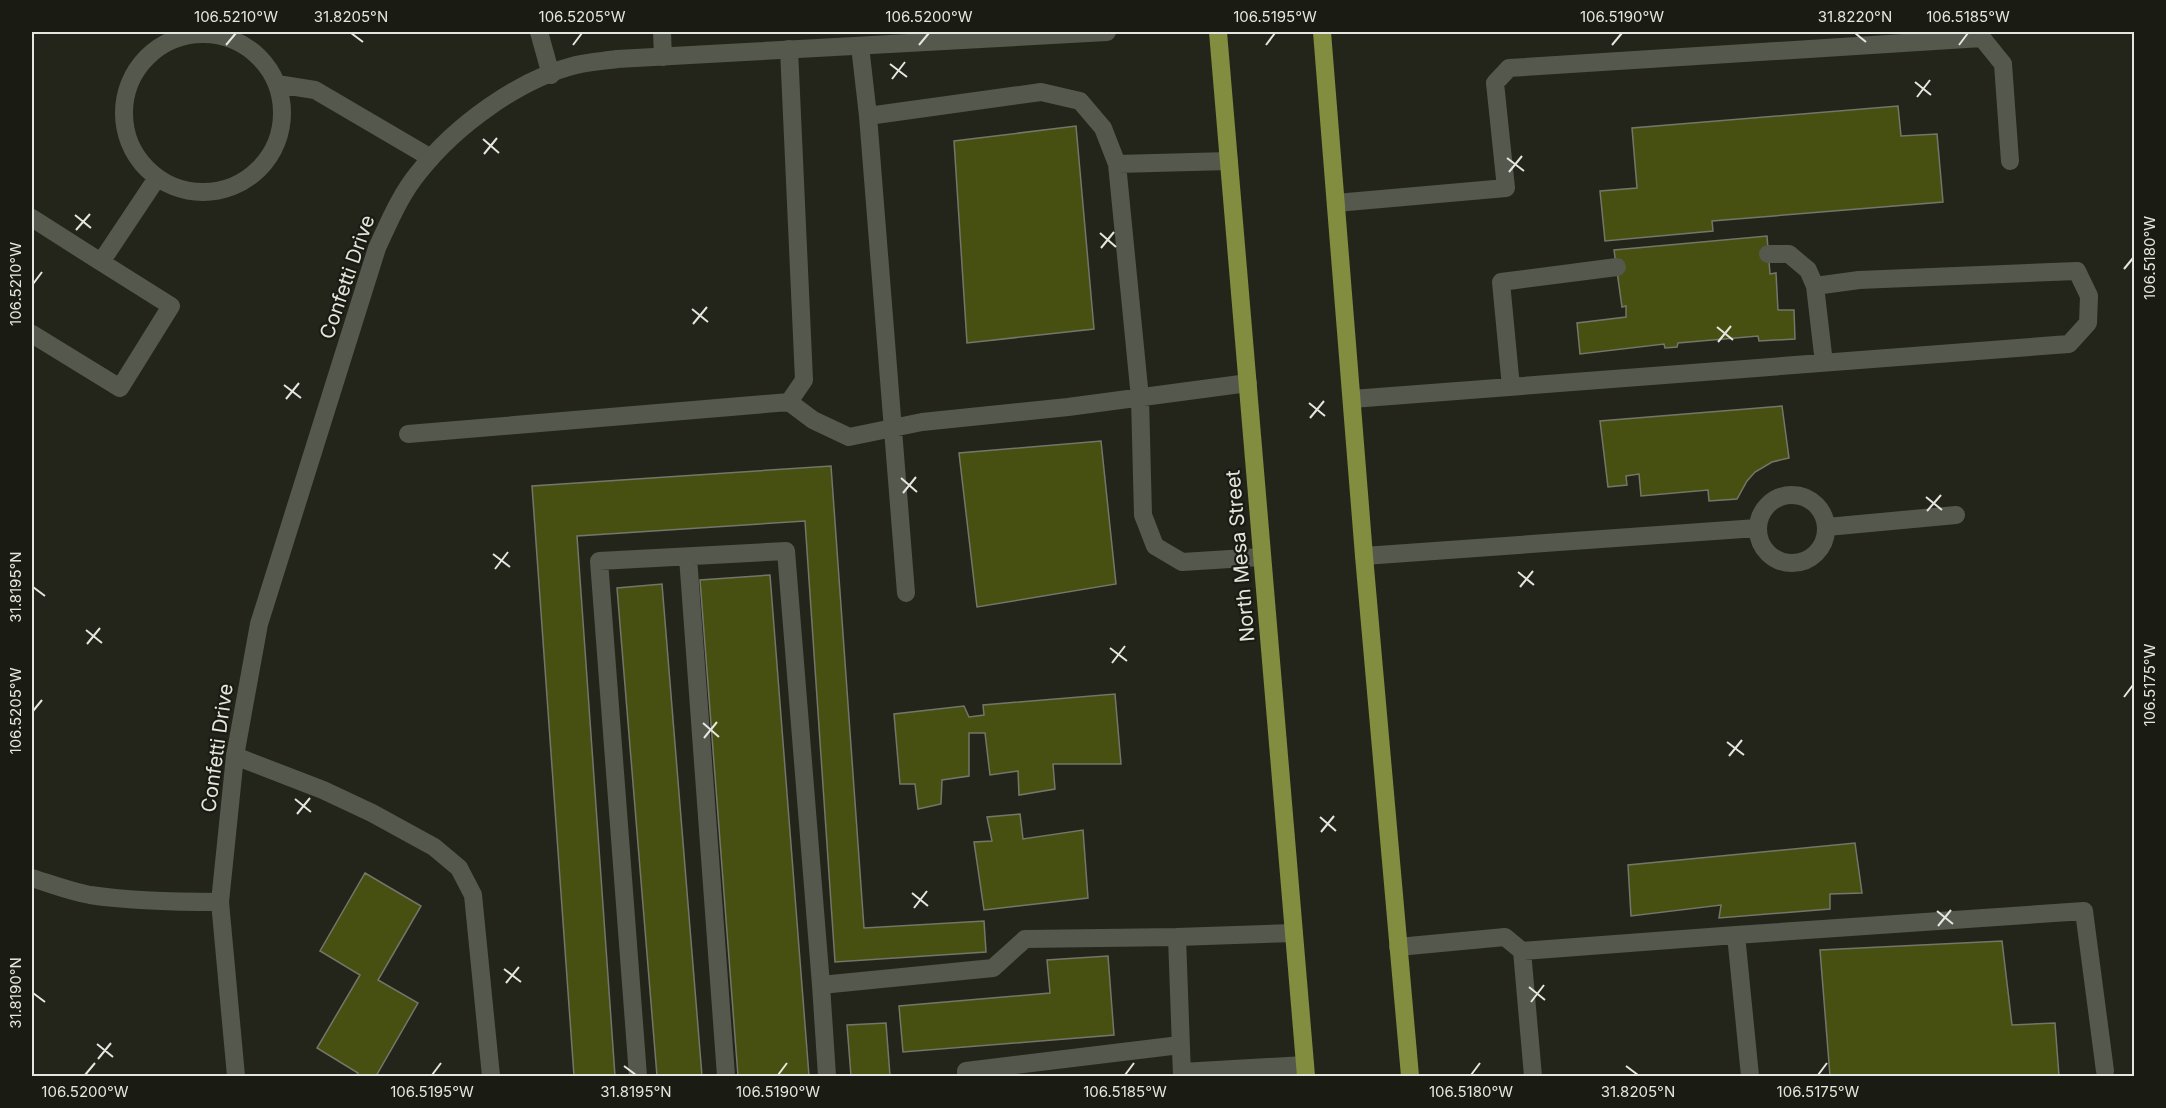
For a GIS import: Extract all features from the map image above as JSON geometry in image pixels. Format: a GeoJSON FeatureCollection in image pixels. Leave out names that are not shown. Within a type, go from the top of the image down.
{"type":"FeatureCollection","features":[{"type":"Feature","properties":{"kind":"main road","name":"North Mesa Street"},"geometry":{"type":"LineString","coordinates":[[1218,32],[1306,1071]]}},
{"type":"Feature","properties":{"kind":"main road"},"geometry":{"type":"LineString","coordinates":[[1322,32],[1364,556],[1410,1077]]}},
{"type":"Feature","properties":{"kind":"street"},"geometry":{"type":"LineString","coordinates":[[539,32],[551,75]]}},
{"type":"Feature","properties":{"kind":"street"},"geometry":{"type":"LineString","coordinates":[[662,32],[663,57]]}},
{"type":"Feature","properties":{"kind":"street","name":"Confetti Drive"},"geometry":{"type":"LineString","coordinates":[[236,1077],[220,902],[236,756],[260,624],[377,248],[399,201],[418,172],[445,142],[483,110],[526,85],[576,65],[617,59],[1107,32]]}},
{"type":"Feature","properties":{"kind":"street"},"geometry":{"type":"LineString","coordinates":[[192,33],[219,36],[243,45],[263,62],[277,84],[283,110],[279,136],[268,159],[249,178],[226,189],[200,193],[174,187],[157,178],[135,153],[125,129],[125,103],[132,78],[147,57],[168,42],[192,33]]}},
{"type":"Feature","properties":{"kind":"street"},"geometry":{"type":"LineString","coordinates":[[1336,203],[1506,188],[1495,83],[1509,68],[1982,38],[2003,64],[2010,161]]}},
{"type":"Feature","properties":{"kind":"street"},"geometry":{"type":"LineString","coordinates":[[860,46],[868,116],[906,593]]}},
{"type":"Feature","properties":{"kind":"street"},"geometry":{"type":"LineString","coordinates":[[789,50],[804,380],[789,402]]}},
{"type":"Feature","properties":{"kind":"street"},"geometry":{"type":"LineString","coordinates":[[277,84],[315,90],[431,158]]}},
{"type":"Feature","properties":{"kind":"street"},"geometry":{"type":"LineString","coordinates":[[868,116],[1041,92],[1080,101],[1103,128],[1117,164],[1140,398],[1143,514],[1155,546],[1182,562],[1262,557]]}},
{"type":"Feature","properties":{"kind":"street"},"geometry":{"type":"LineString","coordinates":[[1117,164],[1229,161]]}},
{"type":"Feature","properties":{"kind":"street"},"geometry":{"type":"LineString","coordinates":[[100,262],[157,178]]}},
{"type":"Feature","properties":{"kind":"street"},"geometry":{"type":"LineString","coordinates":[[32,218],[171,306],[120,388],[32,334]]}},
{"type":"Feature","properties":{"kind":"street"},"geometry":{"type":"LineString","coordinates":[[1768,254],[1789,254],[1808,270],[1815,286],[1824,363]]}},
{"type":"Feature","properties":{"kind":"street"},"geometry":{"type":"LineString","coordinates":[[1511,387],[1501,282],[1617,267]]}},
{"type":"Feature","properties":{"kind":"street"},"geometry":{"type":"LineString","coordinates":[[1352,399],[2069,344],[2088,323],[2089,296],[2077,271],[1859,280],[1815,286]]}},
{"type":"Feature","properties":{"kind":"street"},"geometry":{"type":"LineString","coordinates":[[408,434],[789,402],[813,420],[849,436],[922,422],[1140,398],[1248,383]]}},
{"type":"Feature","properties":{"kind":"street"},"geometry":{"type":"LineString","coordinates":[[1797,494],[1809,498],[1818,506],[1827,527],[1820,549],[1803,562],[1792,564],[1772,557],[1759,539],[1757,528],[1765,506],[1774,499],[1797,494]]}},
{"type":"Feature","properties":{"kind":"street"},"geometry":{"type":"LineString","coordinates":[[1827,527],[1956,514]]}},
{"type":"Feature","properties":{"kind":"street"},"geometry":{"type":"LineString","coordinates":[[1364,556],[1757,528]]}},
{"type":"Feature","properties":{"kind":"street"},"geometry":{"type":"LineString","coordinates":[[638,1077],[599,561],[786,551],[827,1077]]}},
{"type":"Feature","properties":{"kind":"street"},"geometry":{"type":"LineString","coordinates":[[687,557],[726,1077]]}},
{"type":"Feature","properties":{"kind":"street"},"geometry":{"type":"LineString","coordinates":[[236,756],[323,790],[372,813],[434,847],[459,868],[473,895],[490,1077]]}},
{"type":"Feature","properties":{"kind":"street"},"geometry":{"type":"LineString","coordinates":[[32,878],[90,895],[220,902]]}},
{"type":"Feature","properties":{"kind":"street"},"geometry":{"type":"LineString","coordinates":[[1398,947],[1504,937],[1522,951],[2084,911],[2104,1071]]}},
{"type":"Feature","properties":{"kind":"street"},"geometry":{"type":"LineString","coordinates":[[821,985],[993,968],[1025,939],[1294,933]]}},
{"type":"Feature","properties":{"kind":"street"},"geometry":{"type":"LineString","coordinates":[[1736,935],[1750,1077]]}},
{"type":"Feature","properties":{"kind":"street"},"geometry":{"type":"LineString","coordinates":[[1177,937],[1182,1074],[1306,1071]]}},
{"type":"Feature","properties":{"kind":"street"},"geometry":{"type":"LineString","coordinates":[[1522,951],[1533,1077]]}},
{"type":"Feature","properties":{"kind":"street"},"geometry":{"type":"LineString","coordinates":[[966,1077],[966,1071],[1180,1045]]}},
{"type":"Feature","properties":{"kind":"building"},"geometry":{"type":"Polygon","coordinates":[[[1898,106],[1901,136],[1937,134],[1943,202],[1712,221],[1713,231],[1605,241],[1600,191],[1637,188],[1632,128],[1898,106]]]}},
{"type":"Feature","properties":{"kind":"building"},"geometry":{"type":"Polygon","coordinates":[[[1076,126],[1094,329],[967,343],[954,141],[1076,126]]]}},
{"type":"Feature","properties":{"kind":"building"},"geometry":{"type":"Polygon","coordinates":[[[1767,236],[1770,274],[1776,273],[1778,310],[1794,310],[1795,339],[1759,341],[1758,336],[1678,343],[1677,347],[1665,348],[1664,344],[1580,354],[1577,323],[1626,317],[1626,306],[1622,307],[1614,250],[1767,236]]]}},
{"type":"Feature","properties":{"kind":"building"},"geometry":{"type":"Polygon","coordinates":[[[1782,406],[1789,458],[1772,462],[1755,472],[1737,499],[1709,501],[1708,490],[1641,496],[1639,474],[1626,476],[1627,485],[1608,487],[1600,421],[1782,406]]]}},
{"type":"Feature","properties":{"kind":"building"},"geometry":{"type":"Polygon","coordinates":[[[1101,441],[1116,584],[977,607],[959,453],[1101,441]]]}},
{"type":"Feature","properties":{"kind":"building"},"geometry":{"type":"Polygon","coordinates":[[[831,466],[864,928],[984,921],[986,952],[835,962],[805,521],[577,536],[615,1076],[574,1076],[532,486],[831,466]]]}},
{"type":"Feature","properties":{"kind":"building"},"geometry":{"type":"Polygon","coordinates":[[[770,575],[809,1076],[738,1076],[700,580],[770,575]]]}},
{"type":"Feature","properties":{"kind":"building"},"geometry":{"type":"Polygon","coordinates":[[[662,584],[702,1076],[657,1076],[617,588],[662,584]]]}},
{"type":"Feature","properties":{"kind":"building"},"geometry":{"type":"Polygon","coordinates":[[[1115,694],[1121,764],[1053,764],[1055,789],[1019,795],[1018,771],[990,775],[985,733],[969,733],[969,776],[942,780],[941,804],[918,809],[915,784],[900,784],[894,714],[964,706],[969,717],[984,715],[983,705],[1115,694]]]}},
{"type":"Feature","properties":{"kind":"building"},"geometry":{"type":"Polygon","coordinates":[[[1020,814],[1023,839],[1083,830],[1088,898],[984,910],[974,842],[992,841],[987,817],[1020,814]]]}},
{"type":"Feature","properties":{"kind":"building"},"geometry":{"type":"Polygon","coordinates":[[[1855,843],[1862,893],[1830,894],[1830,909],[1719,918],[1721,905],[1631,916],[1628,865],[1855,843]]]}},
{"type":"Feature","properties":{"kind":"building"},"geometry":{"type":"Polygon","coordinates":[[[365,873],[421,906],[378,980],[418,1003],[376,1076],[356,1076],[358,1073],[317,1048],[360,975],[320,951],[365,873]]]}},
{"type":"Feature","properties":{"kind":"building"},"geometry":{"type":"Polygon","coordinates":[[[2002,941],[2012,1025],[2055,1023],[2059,1076],[1830,1076],[1820,950],[2002,941]]]}},
{"type":"Feature","properties":{"kind":"building"},"geometry":{"type":"Polygon","coordinates":[[[1108,956],[1114,1035],[903,1052],[899,1006],[1050,993],[1047,960],[1108,956]]]}},
{"type":"Feature","properties":{"kind":"building"},"geometry":{"type":"Polygon","coordinates":[[[886,1023],[890,1076],[851,1076],[847,1025],[886,1023]]]}}]}
